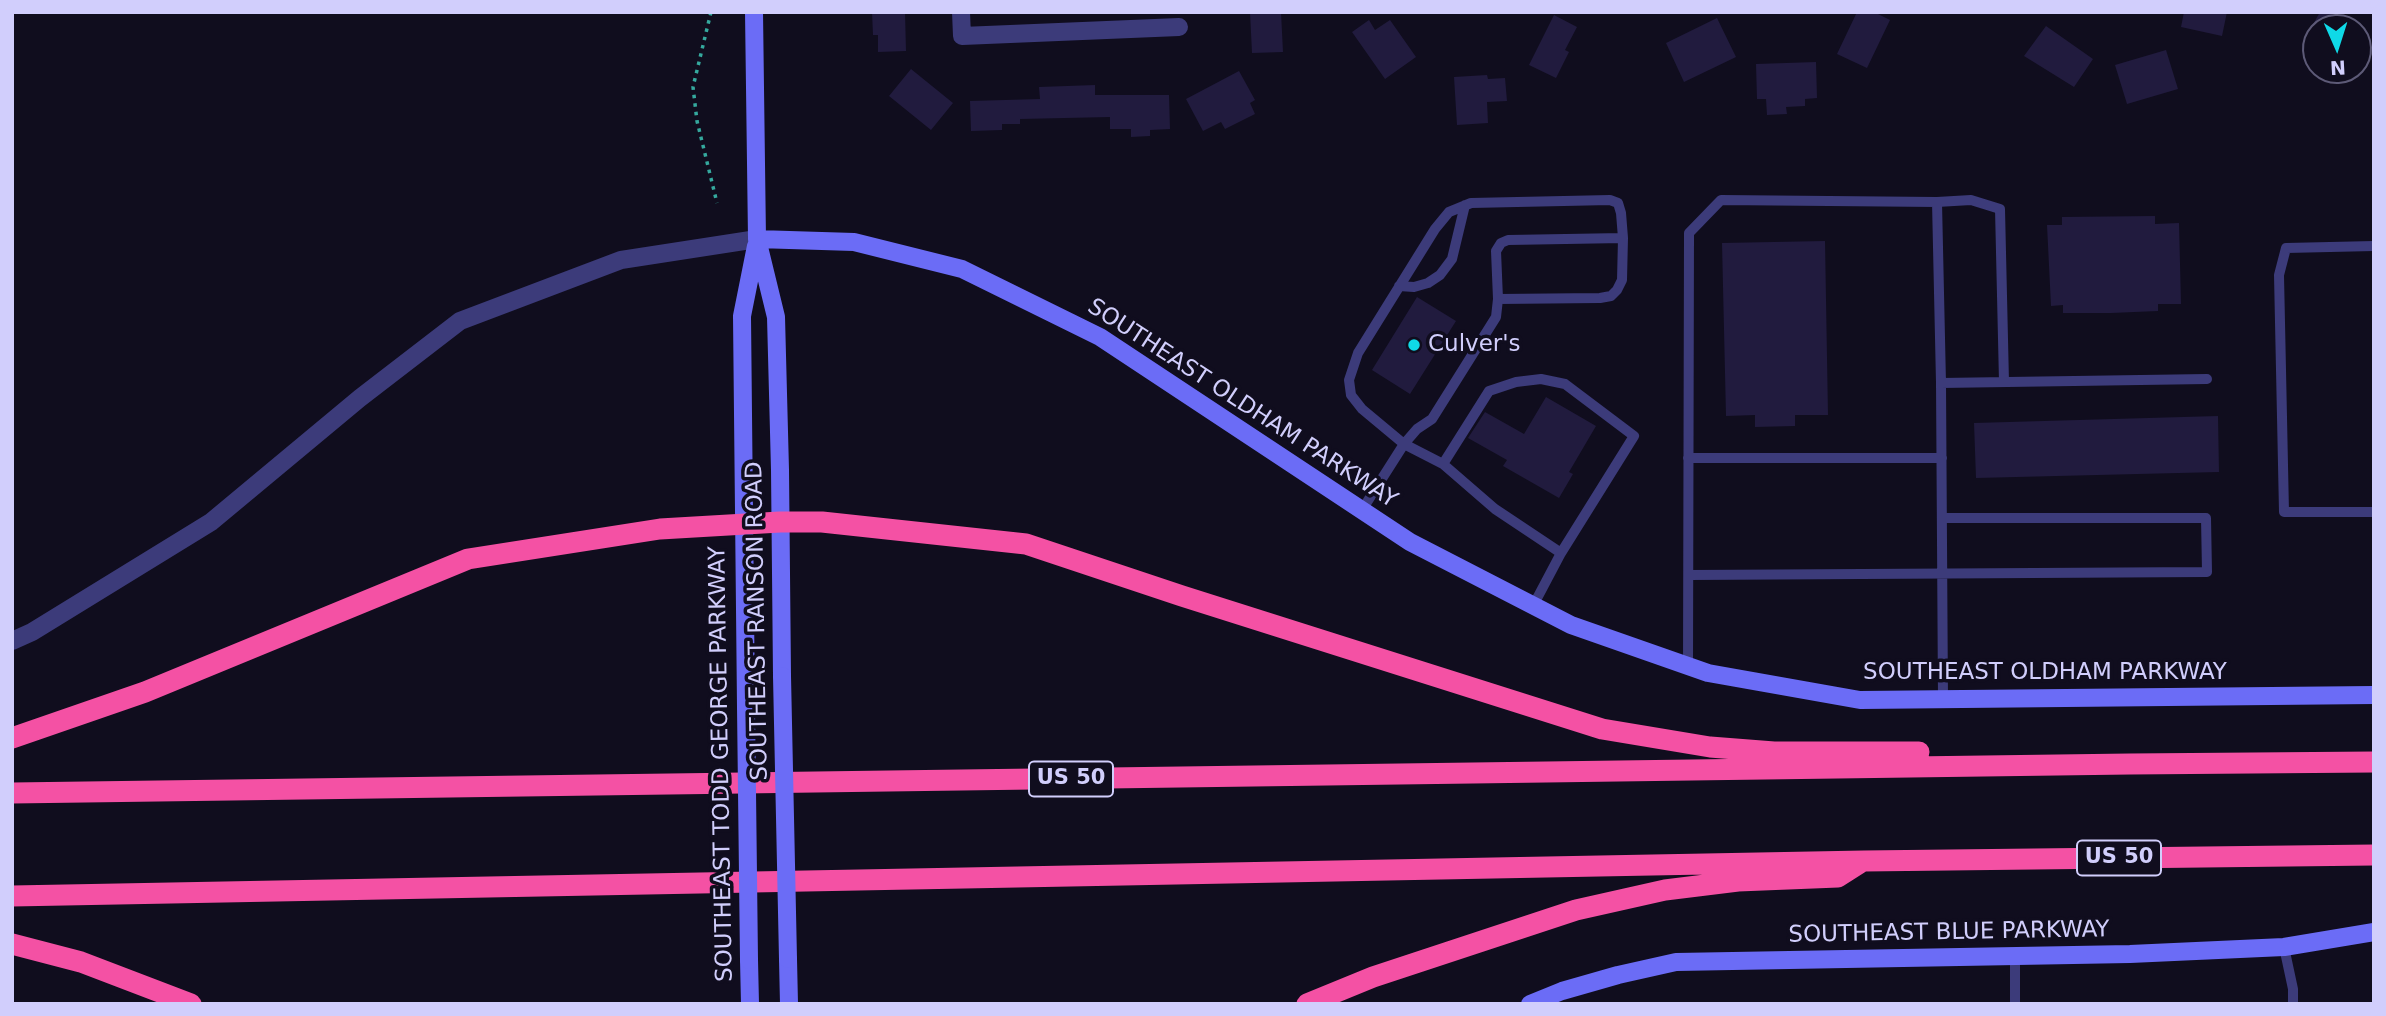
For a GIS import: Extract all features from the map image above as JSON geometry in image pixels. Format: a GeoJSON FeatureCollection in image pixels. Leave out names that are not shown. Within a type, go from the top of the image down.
{"type":"FeatureCollection","features":[{"type":"Feature","properties":{"kind":"highway"},"geometry":{"type":"LineString","coordinates":[[12,738],[145,692],[468,559],[660,529],[822,522],[1026,544],[1602,729],[1710,747],[1774,752],[2113,752],[2130,764]]}},
{"type":"Feature","properties":{"kind":"highway","name":"US 50"},"geometry":{"type":"LineString","coordinates":[[12,793],[2374,762]]}},
{"type":"Feature","properties":{"kind":"highway","name":"US 50"},"geometry":{"type":"LineString","coordinates":[[12,896],[1864,861],[2374,855]]}},
{"type":"Feature","properties":{"kind":"highway"},"geometry":{"type":"LineString","coordinates":[[1307,1004],[1373,977],[1576,910],[1690,887],[1738,881],[1838,877],[1864,861]]}},
{"type":"Feature","properties":{"kind":"highway"},"geometry":{"type":"LineString","coordinates":[[12,944],[81,962],[191,1004]]}},
{"type":"Feature","properties":{"kind":"street","name":"SOUTHEAST RANSON ROAD"},"geometry":{"type":"LineString","coordinates":[[743,524],[742,316],[757,239],[754,12]]}},
{"type":"Feature","properties":{"kind":"street"},"geometry":{"type":"LineString","coordinates":[[961,12],[962,36],[1179,27]]}},
{"type":"Feature","properties":{"kind":"street","name":"SOUTHEAST RANSON ROAD"},"geometry":{"type":"LineString","coordinates":[[757,239],[776,317],[789,1004]]}},
{"type":"Feature","properties":{"kind":"street","name":"SOUTHEAST OLDHAM PARKWAY"},"geometry":{"type":"LineString","coordinates":[[12,641],[32,632],[211,522],[360,398],[460,321],[621,260],[757,239],[854,242],[962,269],[1100,337],[1410,542],[1571,625],[1707,673],[1860,700],[2374,695]]}},
{"type":"Feature","properties":{"kind":"street","name":"SOUTHEAST TODD GEORGE PARKWAY"},"geometry":{"type":"LineString","coordinates":[[743,524],[750,1004]]}},
{"type":"Feature","properties":{"kind":"street","name":"SOUTHEAST BLUE PARKWAY"},"geometry":{"type":"LineString","coordinates":[[1531,1004],[1566,997],[1676,962],[2015,958],[2284,947],[2374,932]]}},
{"type":"Feature","properties":{"kind":"lane"},"geometry":{"type":"LineString","coordinates":[[1498,299],[1611,296],[1622,280],[1623,238],[1618,203],[1610,200],[1465,205],[1449,212],[1435,229],[1358,353],[1349,380],[1351,396],[1362,409],[1404,444],[1443,464],[1495,509],[1561,553]]}},
{"type":"Feature","properties":{"kind":"lane"},"geometry":{"type":"LineString","coordinates":[[1688,666],[1689,233],[1721,200],[1972,200],[2000,209],[2004,382]]}},
{"type":"Feature","properties":{"kind":"lane"},"geometry":{"type":"LineString","coordinates":[[1937,202],[1943,699]]}},
{"type":"Feature","properties":{"kind":"lane"},"geometry":{"type":"LineString","coordinates":[[1399,286],[1413,288],[1440,275],[1452,259],[1465,205]]}},
{"type":"Feature","properties":{"kind":"lane"},"geometry":{"type":"LineString","coordinates":[[1362,510],[1404,444],[1417,429],[1432,419],[1496,317],[1496,251],[1501,243],[1508,240],[1623,238]]}},
{"type":"Feature","properties":{"kind":"lane"},"geometry":{"type":"LineString","coordinates":[[2374,246],[2286,248],[2279,275],[2284,512],[2374,512]]}},
{"type":"Feature","properties":{"kind":"lane"},"geometry":{"type":"LineString","coordinates":[[1443,464],[1489,391],[1516,382],[1541,379],[1564,384],[1634,436],[1561,553],[1533,606]]}},
{"type":"Feature","properties":{"kind":"lane"},"geometry":{"type":"LineString","coordinates":[[1941,383],[2207,379]]}},
{"type":"Feature","properties":{"kind":"lane"},"geometry":{"type":"LineString","coordinates":[[1688,458],[1941,458]]}},
{"type":"Feature","properties":{"kind":"lane"},"geometry":{"type":"LineString","coordinates":[[1689,575],[2207,572],[2206,518],[1942,518]]}},
{"type":"Feature","properties":{"kind":"lane"},"geometry":{"type":"LineString","coordinates":[[2284,947],[2293,989],[2293,1004]]}},
{"type":"Feature","properties":{"kind":"lane"},"geometry":{"type":"LineString","coordinates":[[2015,958],[2015,1004]]}},
{"type":"Feature","properties":{"kind":"path"},"geometry":{"type":"LineString","coordinates":[[711,12],[693,87],[697,121],[717,203]]}},
{"type":"Feature","properties":{"kind":"building"},"geometry":{"type":"Polygon","coordinates":[[[872,12],[905,12],[906,51],[878,52],[878,35],[873,35],[872,12]]]}},
{"type":"Feature","properties":{"kind":"building"},"geometry":{"type":"Polygon","coordinates":[[[1250,12],[1281,12],[1283,52],[1252,53],[1250,12]]]}},
{"type":"Feature","properties":{"kind":"building"},"geometry":{"type":"Polygon","coordinates":[[[1857,12],[1874,12],[1890,20],[1867,68],[1837,54],[1857,12]]]}},
{"type":"Feature","properties":{"kind":"building"},"geometry":{"type":"Polygon","coordinates":[[[2184,12],[2227,12],[2222,36],[2181,27],[2184,12]]]}},
{"type":"Feature","properties":{"kind":"building"},"geometry":{"type":"Polygon","coordinates":[[[1554,15],[1577,27],[1565,50],[1569,52],[1556,78],[1529,65],[1554,15]]]}},
{"type":"Feature","properties":{"kind":"building"},"geometry":{"type":"Polygon","coordinates":[[[1717,18],[1736,57],[1684,82],[1666,43],[1717,18]]]}},
{"type":"Feature","properties":{"kind":"building"},"geometry":{"type":"Polygon","coordinates":[[[1369,20],[1375,30],[1390,20],[1416,57],[1385,79],[1352,32],[1369,20]]]}},
{"type":"Feature","properties":{"kind":"building"},"geometry":{"type":"Polygon","coordinates":[[[2046,26],[2093,59],[2074,87],[2024,56],[2046,26]]]}},
{"type":"Feature","properties":{"kind":"building"},"geometry":{"type":"Polygon","coordinates":[[[2166,50],[2178,89],[2127,104],[2115,65],[2166,50]]]}},
{"type":"Feature","properties":{"kind":"building"},"geometry":{"type":"Polygon","coordinates":[[[1816,62],[1817,98],[1805,99],[1805,106],[1786,107],[1787,114],[1767,115],[1766,99],[1757,99],[1756,64],[1816,62]]]}},
{"type":"Feature","properties":{"kind":"building"},"geometry":{"type":"Polygon","coordinates":[[[911,69],[953,103],[931,130],[889,96],[911,69]]]}},
{"type":"Feature","properties":{"kind":"building"},"geometry":{"type":"Polygon","coordinates":[[[1239,71],[1255,100],[1250,103],[1255,114],[1225,129],[1221,122],[1203,131],[1186,99],[1239,71]]]}},
{"type":"Feature","properties":{"kind":"building"},"geometry":{"type":"Polygon","coordinates":[[[1487,75],[1488,79],[1505,78],[1507,101],[1487,102],[1488,123],[1457,125],[1454,77],[1487,75]]]}},
{"type":"Feature","properties":{"kind":"building"},"geometry":{"type":"Polygon","coordinates":[[[1095,85],[1095,95],[1169,95],[1170,129],[1150,130],[1150,136],[1131,137],[1131,129],[1110,129],[1110,117],[1020,119],[1020,124],[1002,124],[1002,130],[971,131],[970,101],[1040,99],[1039,87],[1095,85]]]}},
{"type":"Feature","properties":{"kind":"building"},"geometry":{"type":"Polygon","coordinates":[[[2155,216],[2155,224],[2179,223],[2181,304],[2158,304],[2158,311],[2111,313],[2063,313],[2063,305],[2051,306],[2047,225],[2062,225],[2062,217],[2155,216]]]}},
{"type":"Feature","properties":{"kind":"building"},"geometry":{"type":"Polygon","coordinates":[[[1825,241],[1828,415],[1795,415],[1795,426],[1755,427],[1755,415],[1726,416],[1722,243],[1825,241]]]}},
{"type":"Feature","properties":{"kind":"building","name":"Culver's"},"geometry":{"type":"Polygon","coordinates":[[[1417,297],[1456,321],[1410,394],[1372,370],[1417,297]]]}},
{"type":"Feature","properties":{"kind":"building"},"geometry":{"type":"Polygon","coordinates":[[[1546,397],[1596,426],[1569,472],[1573,474],[1559,498],[1503,466],[1507,460],[1468,438],[1485,412],[1524,434],[1546,397]]]}},
{"type":"Feature","properties":{"kind":"building"},"geometry":{"type":"Polygon","coordinates":[[[2218,416],[2219,472],[1976,478],[1974,423],[2218,416]]]}},
{"type":"Feature","properties":{"kind":"place","name":"Culver's"},"geometry":{"type":"Point","coordinates":[1414,345]}}]}
